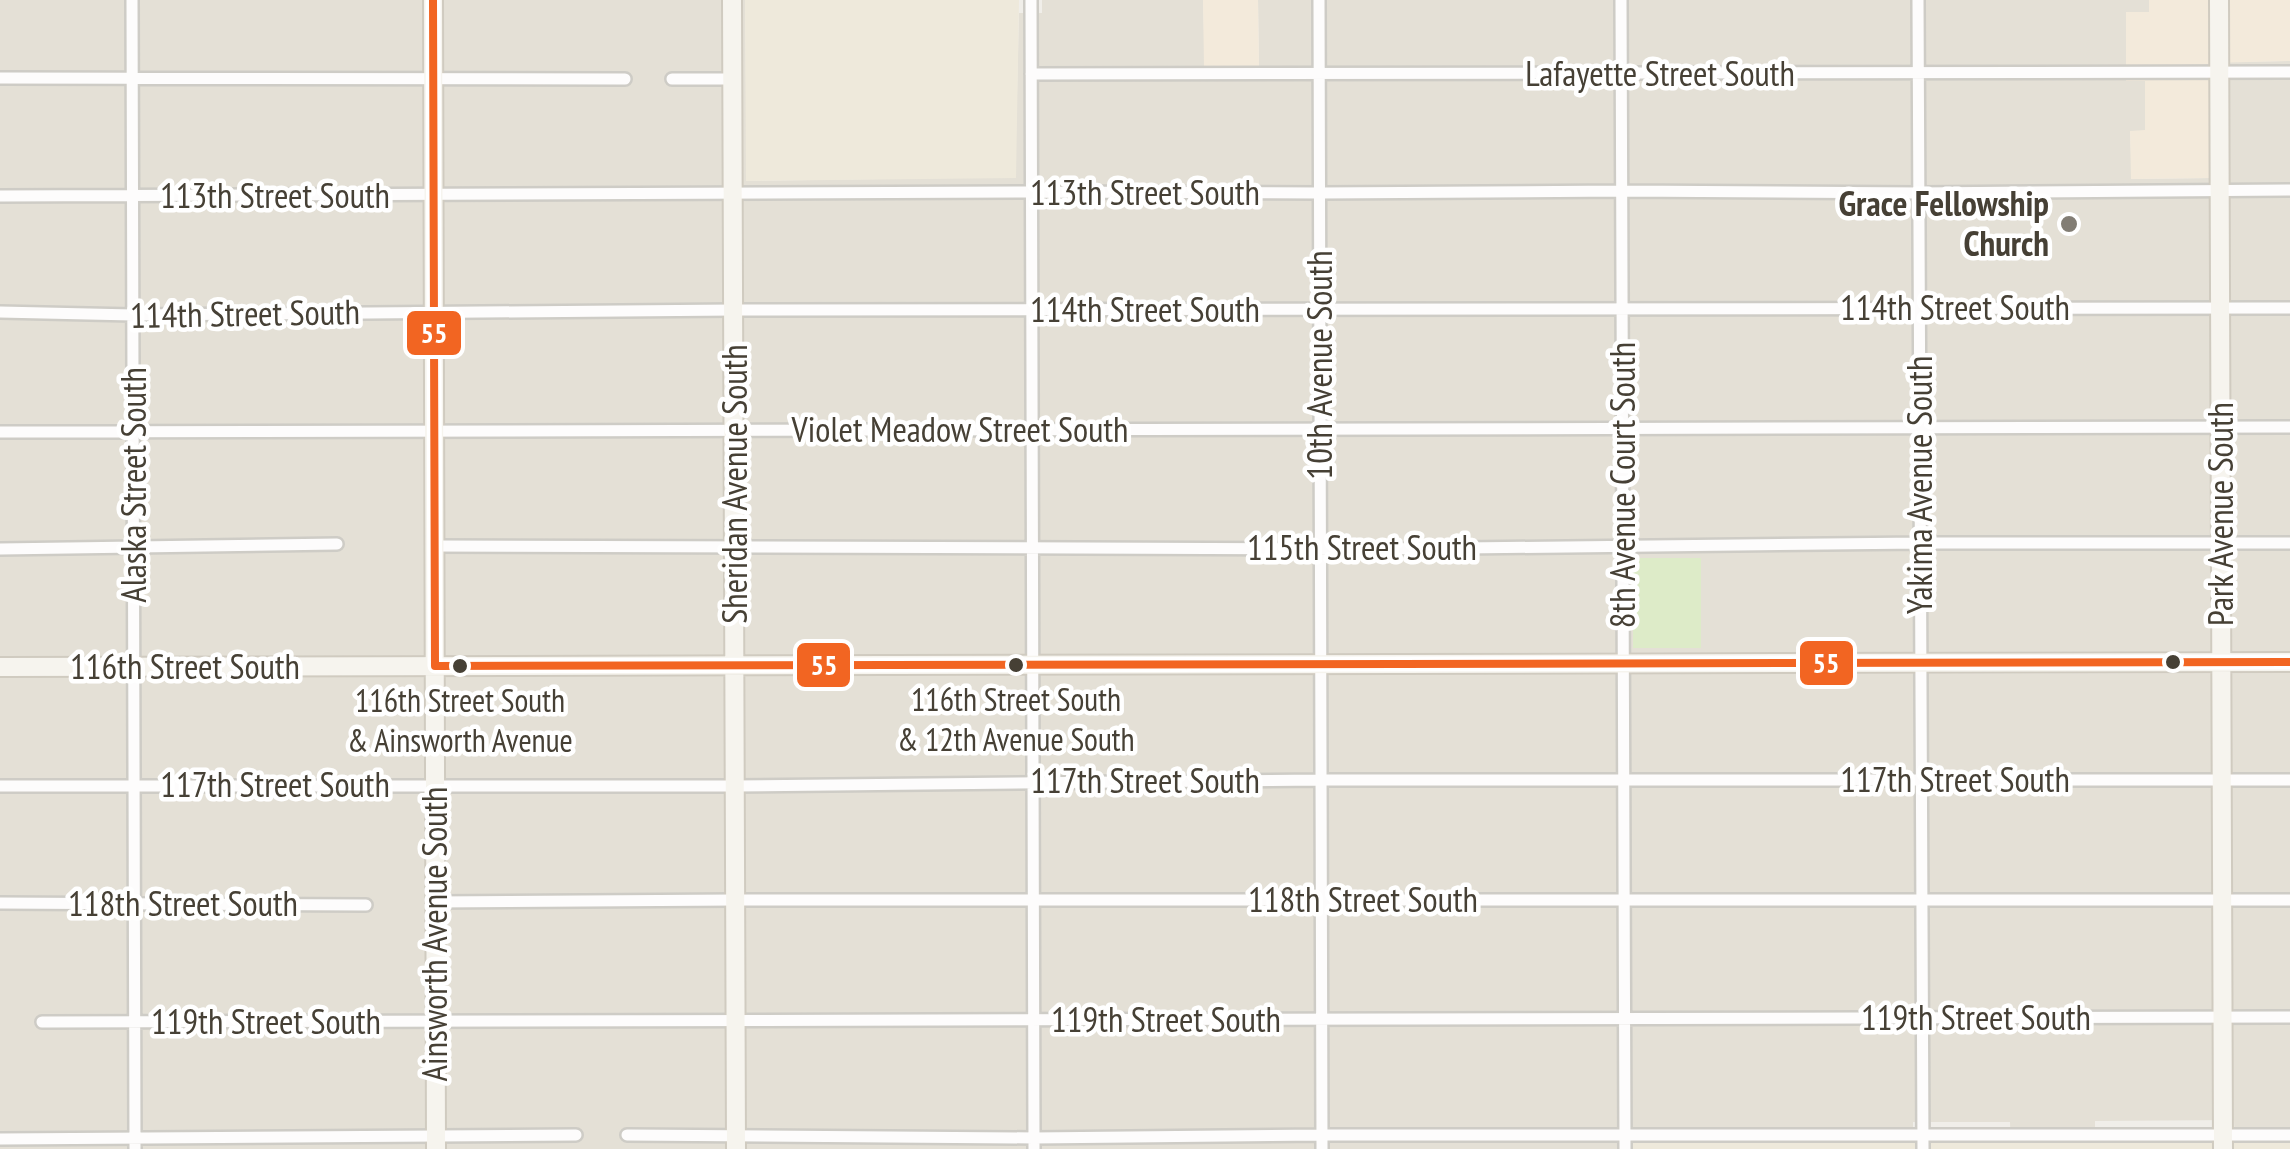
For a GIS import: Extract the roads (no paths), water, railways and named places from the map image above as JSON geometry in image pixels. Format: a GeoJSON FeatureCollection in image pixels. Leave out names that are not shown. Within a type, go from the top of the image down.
{"type":"FeatureCollection","features":[{"type":"Feature","properties":{"kind":"street","name":"Alaska Street South"},"geometry":{"type":"LineString","coordinates":[[132,0],[136,1144]]}},
{"type":"Feature","properties":{"kind":"street","name":"Ainsworth Avenue South"},"geometry":{"type":"LineString","coordinates":[[433,0],[436,1143]]}},
{"type":"Feature","properties":{"kind":"street","name":"Sheridan Avenue South"},"geometry":{"type":"LineString","coordinates":[[732,0],[736,1142]]}},
{"type":"Feature","properties":{"kind":"street"},"geometry":{"type":"LineString","coordinates":[[1030,0],[1034,1143]]}},
{"type":"Feature","properties":{"kind":"street","name":"10th Avenue South"},"geometry":{"type":"LineString","coordinates":[[1319,0],[1322,1142]]}},
{"type":"Feature","properties":{"kind":"street","name":"8th Avenue Court South"},"geometry":{"type":"LineString","coordinates":[[1621,0],[1624,1143]]}},
{"type":"Feature","properties":{"kind":"street","name":"Yakima Avenue South"},"geometry":{"type":"LineString","coordinates":[[1918,0],[1924,1142]]}},
{"type":"Feature","properties":{"kind":"street","name":"Park Avenue South"},"geometry":{"type":"LineString","coordinates":[[2220,0],[2222,1142]]}},
{"type":"Feature","properties":{"kind":"street","name":"Lafayette Street South"},"geometry":{"type":"LineString","coordinates":[[1031,74],[2290,72]]}},
{"type":"Feature","properties":{"kind":"street"},"geometry":{"type":"LineString","coordinates":[[0,78],[625,79]]}},
{"type":"Feature","properties":{"kind":"street"},"geometry":{"type":"LineString","coordinates":[[672,79],[734,79]]}},
{"type":"Feature","properties":{"kind":"street","name":"113th Street South"},"geometry":{"type":"LineString","coordinates":[[0,196],[2290,190]]}},
{"type":"Feature","properties":{"kind":"street","name":"114th Street South"},"geometry":{"type":"LineString","coordinates":[[0,312],[133,316],[734,310],[2290,308]]}},
{"type":"Feature","properties":{"kind":"street","name":"Violet Meadow Street South"},"geometry":{"type":"LineString","coordinates":[[0,432],[2290,427]]}},
{"type":"Feature","properties":{"kind":"street"},"geometry":{"type":"LineString","coordinates":[[0,549],[337,544]]}},
{"type":"Feature","properties":{"kind":"street","name":"115th Street South"},"geometry":{"type":"LineString","coordinates":[[434,546],[1321,549],[2290,544]]}},
{"type":"Feature","properties":{"kind":"street","name":"116th Street South"},"geometry":{"type":"LineString","coordinates":[[0,667],[2290,662]]}},
{"type":"Feature","properties":{"kind":"street","name":"117th Street South"},"geometry":{"type":"LineString","coordinates":[[0,786],[2290,780]]}},
{"type":"Feature","properties":{"kind":"street","name":"118th Street South"},"geometry":{"type":"LineString","coordinates":[[435,902],[2290,900]]}},
{"type":"Feature","properties":{"kind":"street","name":"118th Street South"},"geometry":{"type":"LineString","coordinates":[[0,904],[366,905]]}},
{"type":"Feature","properties":{"kind":"street","name":"119th Street South"},"geometry":{"type":"LineString","coordinates":[[42,1022],[2290,1018]]}},
{"type":"Feature","properties":{"kind":"street"},"geometry":{"type":"LineString","coordinates":[[0,1139],[136,1144],[436,1143],[576,1135]]}},
{"type":"Feature","properties":{"kind":"street"},"geometry":{"type":"LineString","coordinates":[[627,1135],[736,1142],[1624,1143],[2222,1142],[2290,1135]]}},
{"type":"Feature","properties":{"kind":"place","name":"Grace Fellowship Church"},"geometry":{"type":"Point","coordinates":[2069,224]}},
{"type":"Feature","properties":{"kind":"place","name":"116th Street South & 12th Avenue South"},"geometry":{"type":"Point","coordinates":[1016,665]}},
{"type":"Feature","properties":{"kind":"place","name":"116th Street South & Ainsworth Avenue"},"geometry":{"type":"Point","coordinates":[460,666]}}]}
